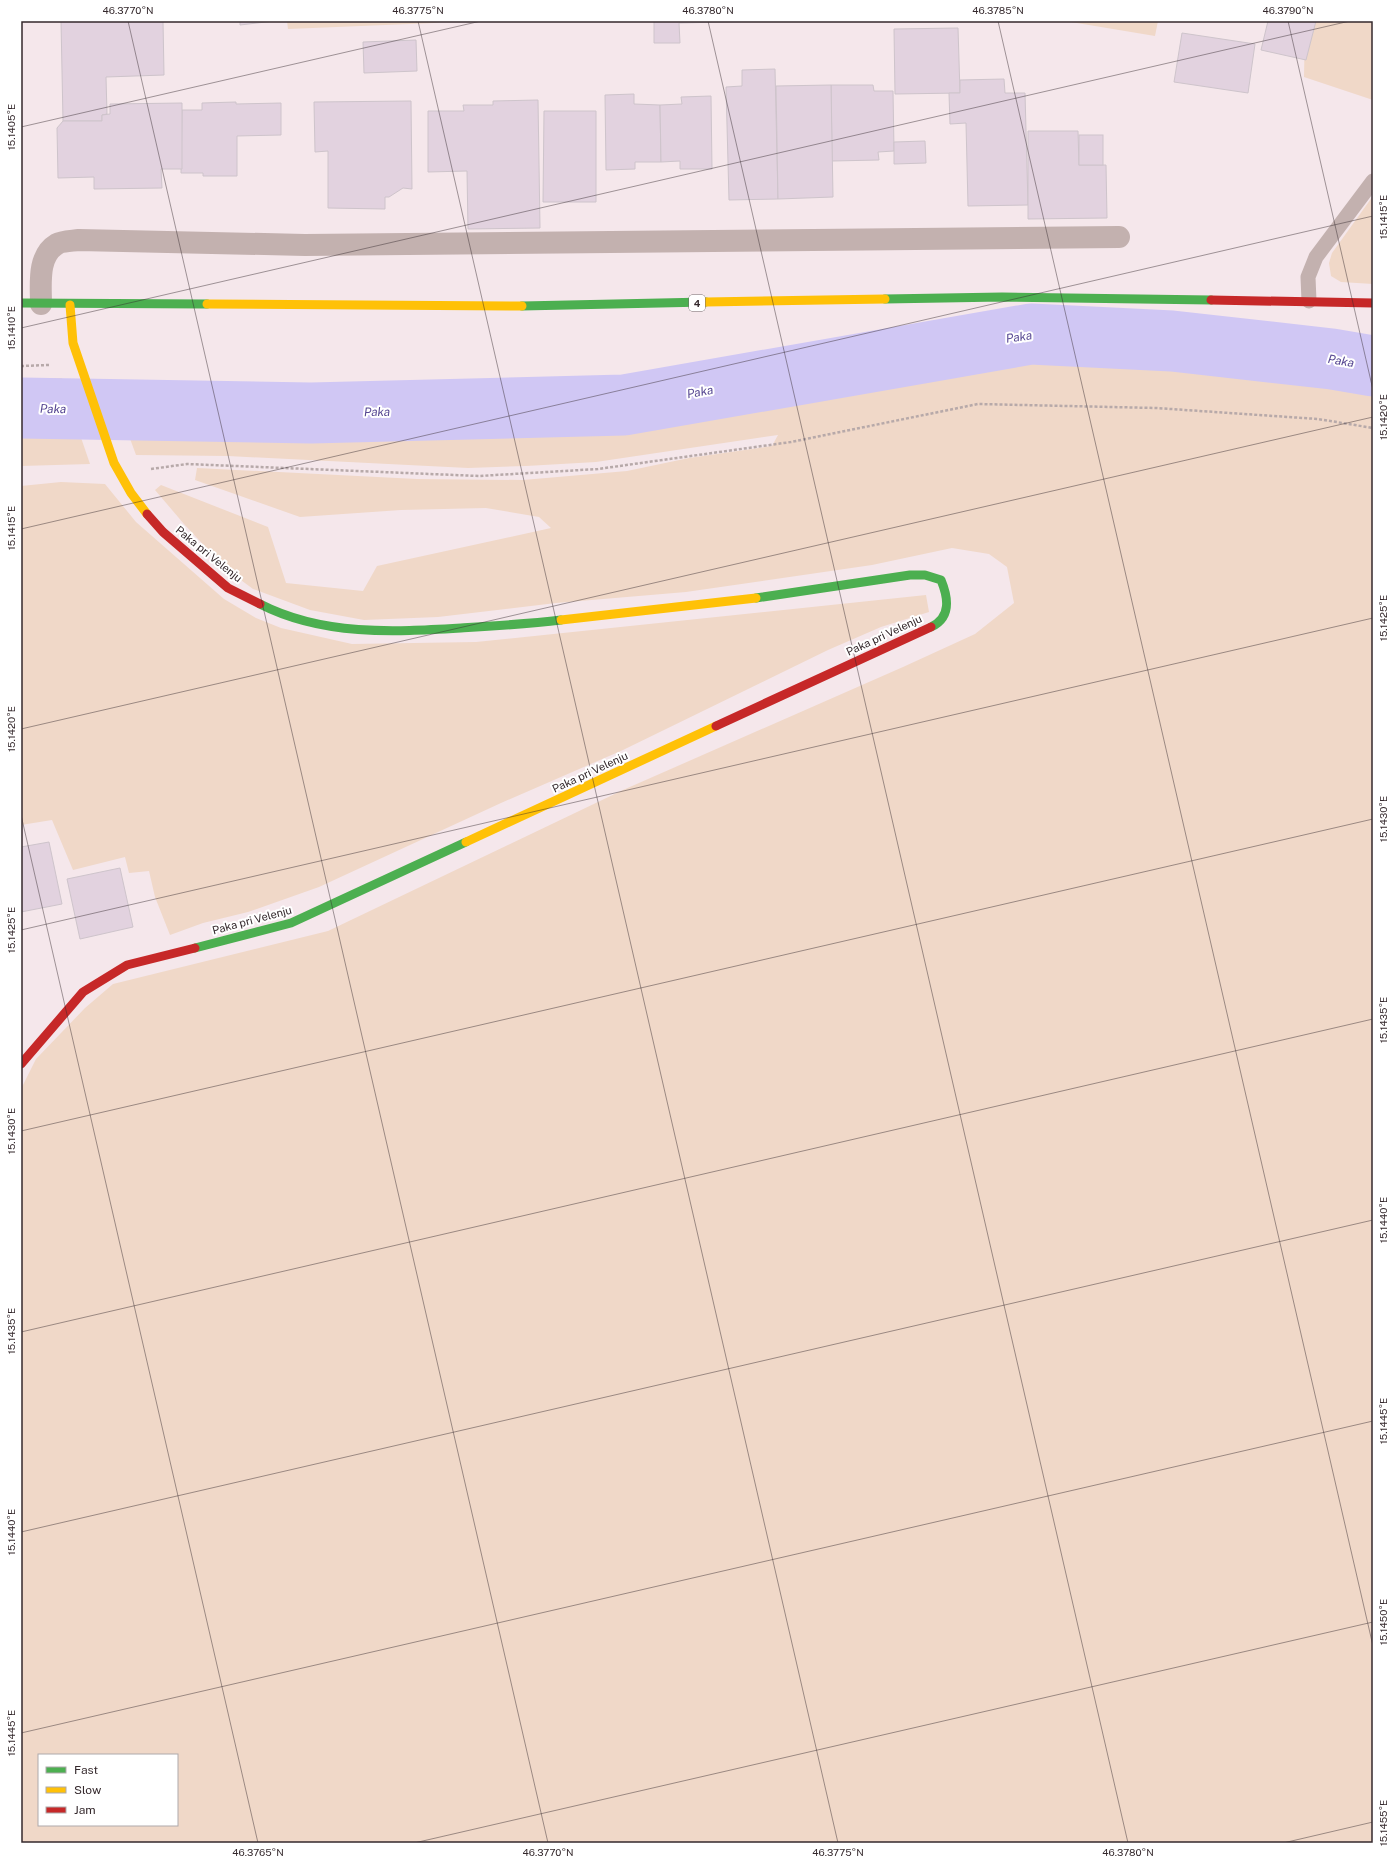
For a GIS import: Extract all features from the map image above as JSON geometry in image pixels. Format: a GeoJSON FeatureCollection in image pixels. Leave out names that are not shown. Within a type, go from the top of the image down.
{"type":"FeatureCollection","features":[{"type":"Feature","properties":{"kind":"street"},"geometry":{"type":"LineString","coordinates":[[31,304],[45,257],[57,244],[79,240],[305,245],[1119,237]]}},
{"type":"Feature","properties":{"kind":"street","name":"4"},"geometry":{"type":"LineString","coordinates":[[31,304],[514,306],[1002,297],[1373,303]]}},
{"type":"Feature","properties":{"kind":"street","name":"Paka pri Velenju"},"geometry":{"type":"LineString","coordinates":[[21,1064],[84,992],[127,965],[292,923],[935,625],[947,611],[948,596],[941,580],[925,575],[910,575],[760,598],[524,624],[401,632],[342,629],[276,612],[228,588],[163,532],[142,508],[114,462],[73,343],[70,305]]}},
{"type":"Feature","properties":{"kind":"lane"},"geometry":{"type":"LineString","coordinates":[[1308,301],[1308,277],[1316,257],[1373,182]]}},
{"type":"Feature","properties":{"kind":"path"},"geometry":{"type":"LineString","coordinates":[[120,472],[187,464],[479,476],[598,469],[791,442],[978,404],[1156,408],[1318,419],[1373,428]]}},
{"type":"Feature","properties":{"kind":"shaded area"},"geometry":{"type":"Polygon","coordinates":[[[287,21],[446,21],[434,23],[288,29],[287,21]]]}},
{"type":"Feature","properties":{"kind":"shaded area"},"geometry":{"type":"Polygon","coordinates":[[[1065,21],[1158,21],[1155,36],[1065,21]]]}},
{"type":"Feature","properties":{"kind":"shaded area"},"geometry":{"type":"Polygon","coordinates":[[[1284,21],[1373,21],[1373,100],[1304,77],[1305,23],[1284,21]]]}},
{"type":"Feature","properties":{"kind":"shaded area"},"geometry":{"type":"Polygon","coordinates":[[[1373,196],[1373,284],[1341,282],[1331,276],[1329,263],[1332,253],[1373,196]]]}},
{"type":"Feature","properties":{"kind":"shaded area"},"geometry":{"type":"Polygon","coordinates":[[[1035,349],[1174,349],[1304,364],[1373,378],[1373,1843],[21,1843],[21,1089],[36,1059],[85,1008],[113,984],[328,931],[623,790],[975,634],[1014,603],[1007,567],[989,554],[952,548],[872,565],[686,592],[556,603],[438,617],[364,620],[310,610],[253,589],[226,569],[155,490],[161,485],[268,527],[286,583],[363,591],[377,566],[551,528],[539,517],[486,508],[401,510],[300,517],[195,480],[197,468],[417,479],[523,480],[627,471],[689,458],[772,446],[778,435],[596,462],[468,468],[228,456],[136,455],[125,425],[268,435],[327,434],[410,436],[511,433],[692,407],[1035,349]]]}},
{"type":"Feature","properties":{"kind":"shaded area"},"geometry":{"type":"Polygon","coordinates":[[[62,378],[69,398],[21,401],[21,379],[62,378]]]}},
{"type":"Feature","properties":{"kind":"shaded area"},"geometry":{"type":"Polygon","coordinates":[[[76,423],[90,464],[21,466],[21,426],[76,423]]]}},
{"type":"Feature","properties":{"kind":"shaded area"},"geometry":{"type":"Polygon","coordinates":[[[61,482],[105,484],[136,522],[224,599],[256,618],[281,628],[352,644],[476,642],[926,595],[929,612],[881,627],[828,650],[623,750],[501,803],[319,887],[248,912],[203,923],[170,935],[155,897],[149,871],[129,873],[125,857],[73,870],[52,820],[21,825],[21,486],[61,482]]]}},
{"type":"Feature","properties":{"kind":"building"},"geometry":{"type":"Polygon","coordinates":[[[61,21],[163,21],[164,75],[106,77],[107,114],[102,115],[102,121],[63,121],[61,21]]]}},
{"type":"Feature","properties":{"kind":"building"},"geometry":{"type":"Polygon","coordinates":[[[240,21],[274,21],[240,25],[240,21]]]}},
{"type":"Feature","properties":{"kind":"building"},"geometry":{"type":"Polygon","coordinates":[[[654,21],[764,21],[679,23],[680,43],[654,43],[654,21]]]}},
{"type":"Feature","properties":{"kind":"building"},"geometry":{"type":"Polygon","coordinates":[[[1268,21],[1316,21],[1306,60],[1261,50],[1268,21]]]}},
{"type":"Feature","properties":{"kind":"building"},"geometry":{"type":"Polygon","coordinates":[[[958,28],[960,93],[895,94],[894,29],[958,28]]]}},
{"type":"Feature","properties":{"kind":"building"},"geometry":{"type":"Polygon","coordinates":[[[1182,33],[1255,44],[1248,93],[1174,82],[1182,33]]]}},
{"type":"Feature","properties":{"kind":"building"},"geometry":{"type":"Polygon","coordinates":[[[416,40],[417,71],[364,73],[363,42],[416,40]]]}},
{"type":"Feature","properties":{"kind":"building"},"geometry":{"type":"Polygon","coordinates":[[[775,69],[778,199],[729,200],[726,87],[742,86],[742,70],[775,69]]]}},
{"type":"Feature","properties":{"kind":"building"},"geometry":{"type":"Polygon","coordinates":[[[1004,79],[1005,93],[1025,93],[1028,205],[968,206],[966,123],[950,124],[949,93],[960,93],[960,80],[1004,79]]]}},
{"type":"Feature","properties":{"kind":"building"},"geometry":{"type":"Polygon","coordinates":[[[831,85],[873,85],[874,91],[893,91],[894,151],[878,152],[879,160],[832,161],[831,85]]]}},
{"type":"Feature","properties":{"kind":"building"},"geometry":{"type":"Polygon","coordinates":[[[831,85],[833,197],[778,199],[776,86],[831,85]]]}},
{"type":"Feature","properties":{"kind":"building"},"geometry":{"type":"Polygon","coordinates":[[[634,94],[634,104],[660,105],[661,162],[635,162],[635,169],[606,170],[605,95],[634,94]]]}},
{"type":"Feature","properties":{"kind":"building"},"geometry":{"type":"Polygon","coordinates":[[[711,96],[712,169],[680,169],[680,161],[661,162],[660,105],[682,104],[681,97],[711,96]]]}},
{"type":"Feature","properties":{"kind":"building"},"geometry":{"type":"Polygon","coordinates":[[[538,100],[540,228],[468,229],[467,171],[428,172],[428,111],[464,111],[463,105],[493,105],[493,101],[538,100]]]}},
{"type":"Feature","properties":{"kind":"building"},"geometry":{"type":"Polygon","coordinates":[[[411,101],[412,189],[403,188],[389,197],[385,197],[385,209],[328,208],[328,151],[315,152],[314,102],[411,101]]]}},
{"type":"Feature","properties":{"kind":"building"},"geometry":{"type":"Polygon","coordinates":[[[236,102],[236,104],[281,103],[281,135],[237,136],[237,176],[203,176],[203,173],[181,173],[182,110],[202,110],[202,103],[236,102]]]}},
{"type":"Feature","properties":{"kind":"building"},"geometry":{"type":"Polygon","coordinates":[[[182,103],[182,169],[161,169],[162,188],[94,189],[94,177],[58,178],[57,128],[63,121],[102,121],[102,115],[110,114],[110,104],[182,103]]]}},
{"type":"Feature","properties":{"kind":"building"},"geometry":{"type":"Polygon","coordinates":[[[544,111],[596,111],[596,202],[543,202],[544,111]]]}},
{"type":"Feature","properties":{"kind":"building"},"geometry":{"type":"Polygon","coordinates":[[[1028,131],[1078,131],[1079,165],[1106,165],[1107,218],[1028,219],[1028,131]]]}},
{"type":"Feature","properties":{"kind":"building"},"geometry":{"type":"Polygon","coordinates":[[[1079,135],[1103,135],[1103,165],[1079,165],[1079,135]]]}},
{"type":"Feature","properties":{"kind":"building"},"geometry":{"type":"Polygon","coordinates":[[[925,141],[926,163],[894,164],[894,142],[925,141]]]}},
{"type":"Feature","properties":{"kind":"building"},"geometry":{"type":"Polygon","coordinates":[[[49,842],[62,904],[21,912],[21,847],[49,842]]]}},
{"type":"Feature","properties":{"kind":"building"},"geometry":{"type":"Polygon","coordinates":[[[120,868],[133,927],[80,939],[67,879],[120,868]]]}},
{"type":"Feature","properties":{"kind":"waterway","name":"Paka"},"geometry":{"type":"LineString","coordinates":[[21,408],[311,413],[624,405],[1031,334],[1172,341],[1332,359],[1373,366]]}},
{"type":"Feature","properties":{"kind":"traffic: fast"},"geometry":{"type":"LineString","coordinates":[[885,299],[1002,297],[1211,300]]}},
{"type":"Feature","properties":{"kind":"traffic: fast"},"geometry":{"type":"LineString","coordinates":[[522,306],[706,302]]}},
{"type":"Feature","properties":{"kind":"traffic: fast"},"geometry":{"type":"LineString","coordinates":[[21,303],[207,304]]}},
{"type":"Feature","properties":{"kind":"traffic: fast"},"geometry":{"type":"LineString","coordinates":[[756,598],[910,575],[925,575],[941,580],[946,600],[945,612],[942,618],[938,623],[931,627]]}},
{"type":"Feature","properties":{"kind":"traffic: fast"},"geometry":{"type":"LineString","coordinates":[[260,604],[308,622],[358,630],[384,631],[435,629],[511,625],[561,620]]}},
{"type":"Feature","properties":{"kind":"traffic: fast"},"geometry":{"type":"LineString","coordinates":[[195,948],[291,923],[466,842]]}},
{"type":"Feature","properties":{"kind":"traffic: slow"},"geometry":{"type":"LineString","coordinates":[[706,302],[885,299]]}},
{"type":"Feature","properties":{"kind":"traffic: slow"},"geometry":{"type":"LineString","coordinates":[[207,304],[522,306]]}},
{"type":"Feature","properties":{"kind":"traffic: slow"},"geometry":{"type":"LineString","coordinates":[[70,305],[73,343],[114,463],[131,493],[147,514]]}},
{"type":"Feature","properties":{"kind":"traffic: slow"},"geometry":{"type":"LineString","coordinates":[[561,620],[756,598]]}},
{"type":"Feature","properties":{"kind":"traffic: slow"},"geometry":{"type":"LineString","coordinates":[[466,842],[716,726]]}},
{"type":"Feature","properties":{"kind":"traffic: jam"},"geometry":{"type":"LineString","coordinates":[[1211,300],[1373,303]]}},
{"type":"Feature","properties":{"kind":"traffic: jam"},"geometry":{"type":"LineString","coordinates":[[147,514],[163,532],[228,588],[260,604]]}},
{"type":"Feature","properties":{"kind":"traffic: jam"},"geometry":{"type":"LineString","coordinates":[[716,726],[931,627]]}},
{"type":"Feature","properties":{"kind":"traffic: jam"},"geometry":{"type":"LineString","coordinates":[[21,1064],[83,992],[127,965],[195,948]]}}]}
